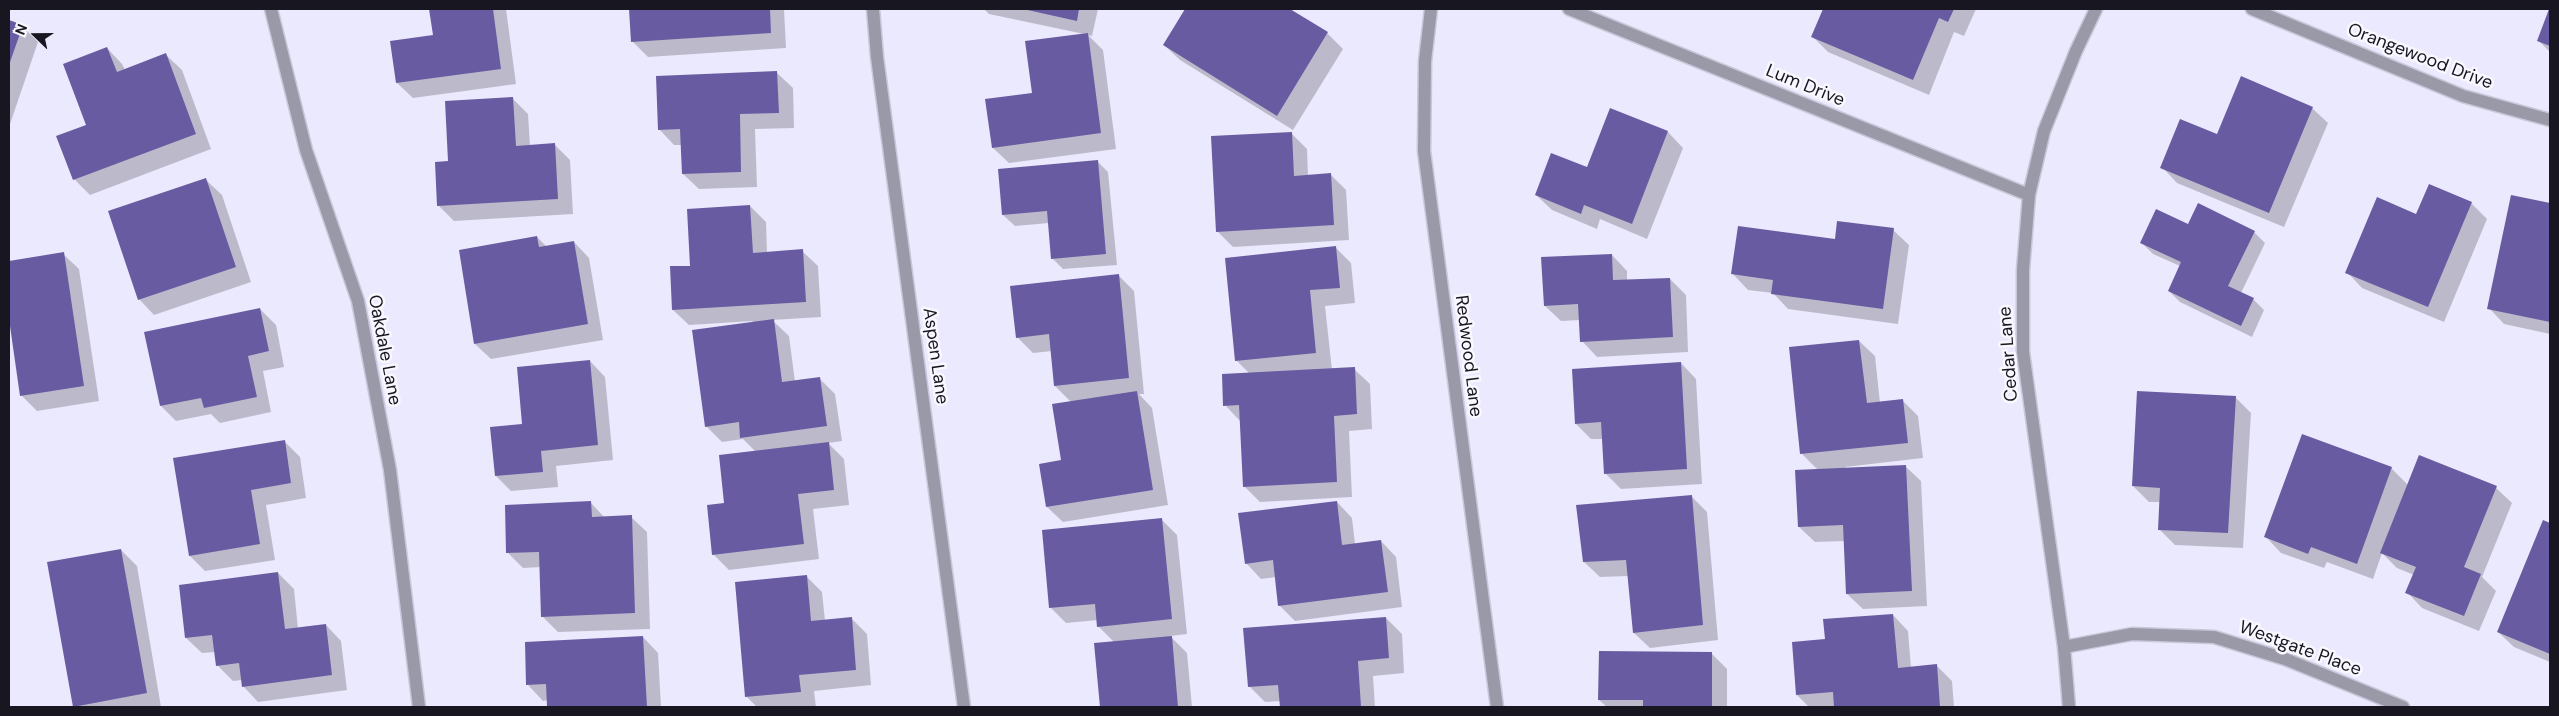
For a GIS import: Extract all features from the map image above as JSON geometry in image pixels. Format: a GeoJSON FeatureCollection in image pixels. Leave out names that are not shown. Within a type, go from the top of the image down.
{"type":"FeatureCollection","features":[{"type":"Feature","properties":{"kind":"street","name":"Oakdale Lane"},"geometry":{"type":"LineString","coordinates":[[271,9],[306,150],[358,301],[390,470],[420,707]]}},
{"type":"Feature","properties":{"kind":"street","name":"Aspen Lane"},"geometry":{"type":"LineString","coordinates":[[873,9],[879,67],[964,707]]}},
{"type":"Feature","properties":{"kind":"street","name":"Redwood Lane"},"geometry":{"type":"LineString","coordinates":[[1431,9],[1425,61],[1424,152],[1496,707]]}},
{"type":"Feature","properties":{"kind":"street","name":"Lum Drive"},"geometry":{"type":"LineString","coordinates":[[1569,9],[2029,195]]}},
{"type":"Feature","properties":{"kind":"street","name":"Cedar Lane"},"geometry":{"type":"LineString","coordinates":[[2069,707],[2064,647],[2023,352],[2023,270],[2029,195],[2044,131],[2076,51],[2096,9]]}},
{"type":"Feature","properties":{"kind":"street","name":"Orangewood Drive"},"geometry":{"type":"LineString","coordinates":[[2252,9],[2463,96],[2550,120]]}},
{"type":"Feature","properties":{"kind":"street","name":"Westgate Place"},"geometry":{"type":"LineString","coordinates":[[2064,647],[2132,634],[2214,637],[2285,659],[2403,707]]}},
{"type":"Feature","properties":{"kind":"building"},"geometry":{"type":"Polygon","coordinates":[[[429,9],[493,9],[501,69],[396,83],[390,41],[433,35],[429,9]]]}},
{"type":"Feature","properties":{"kind":"building"},"geometry":{"type":"Polygon","coordinates":[[[629,9],[770,9],[771,33],[631,42],[629,9]]]}},
{"type":"Feature","properties":{"kind":"building"},"geometry":{"type":"Polygon","coordinates":[[[1023,9],[1079,9],[1077,21],[1023,9]]]}},
{"type":"Feature","properties":{"kind":"building"},"geometry":{"type":"Polygon","coordinates":[[[1185,9],[1290,9],[1328,32],[1277,116],[1163,45],[1185,9]]]}},
{"type":"Feature","properties":{"kind":"building"},"geometry":{"type":"Polygon","coordinates":[[[1823,9],[1954,9],[1948,22],[1939,18],[1913,80],[1811,37],[1823,9]]]}},
{"type":"Feature","properties":{"kind":"building"},"geometry":{"type":"Polygon","coordinates":[[[2550,9],[2550,46],[2537,41],[2550,9]]]}},
{"type":"Feature","properties":{"kind":"building"},"geometry":{"type":"Polygon","coordinates":[[[9,20],[23,25],[9,65],[9,20]]]}},
{"type":"Feature","properties":{"kind":"building"},"geometry":{"type":"Polygon","coordinates":[[[1088,33],[1101,133],[992,148],[985,99],[1032,93],[1025,41],[1088,33]]]}},
{"type":"Feature","properties":{"kind":"building"},"geometry":{"type":"Polygon","coordinates":[[[107,47],[117,72],[166,53],[196,134],[73,180],[56,136],[86,125],[63,64],[107,47]]]}},
{"type":"Feature","properties":{"kind":"building"},"geometry":{"type":"Polygon","coordinates":[[[777,71],[779,113],[740,114],[741,172],[682,174],[680,129],[658,130],[656,76],[777,71]]]}},
{"type":"Feature","properties":{"kind":"building"},"geometry":{"type":"Polygon","coordinates":[[[2241,76],[2313,107],[2269,213],[2160,168],[2180,119],[2217,134],[2241,76]]]}},
{"type":"Feature","properties":{"kind":"building"},"geometry":{"type":"Polygon","coordinates":[[[513,97],[516,146],[555,143],[558,199],[437,206],[435,162],[448,161],[445,101],[513,97]]]}},
{"type":"Feature","properties":{"kind":"building"},"geometry":{"type":"Polygon","coordinates":[[[1610,108],[1668,131],[1632,224],[1584,205],[1581,214],[1535,195],[1551,153],[1587,167],[1610,108]]]}},
{"type":"Feature","properties":{"kind":"building"},"geometry":{"type":"Polygon","coordinates":[[[1292,132],[1294,176],[1331,173],[1334,225],[1216,232],[1211,136],[1292,132]]]}},
{"type":"Feature","properties":{"kind":"building"},"geometry":{"type":"Polygon","coordinates":[[[1098,160],[1106,254],[1051,259],[1047,211],[1002,215],[998,169],[1098,160]]]}},
{"type":"Feature","properties":{"kind":"building"},"geometry":{"type":"Polygon","coordinates":[[[206,178],[236,267],[138,300],[108,211],[206,178]]]}},
{"type":"Feature","properties":{"kind":"building"},"geometry":{"type":"Polygon","coordinates":[[[2429,184],[2472,202],[2428,307],[2345,273],[2377,197],[2416,214],[2429,184]]]}},
{"type":"Feature","properties":{"kind":"building"},"geometry":{"type":"Polygon","coordinates":[[[2511,195],[2550,203],[2550,322],[2487,309],[2511,195]]]}},
{"type":"Feature","properties":{"kind":"building"},"geometry":{"type":"Polygon","coordinates":[[[2198,203],[2255,231],[2228,286],[2254,298],[2241,326],[2168,291],[2181,262],[2140,243],[2156,209],[2188,224],[2198,203]]]}},
{"type":"Feature","properties":{"kind":"building"},"geometry":{"type":"Polygon","coordinates":[[[750,205],[753,253],[803,249],[806,302],[672,310],[670,266],[690,266],[687,209],[750,205]]]}},
{"type":"Feature","properties":{"kind":"building"},"geometry":{"type":"Polygon","coordinates":[[[1837,221],[1894,228],[1883,309],[1771,294],[1773,280],[1731,274],[1738,226],[1835,239],[1837,221]]]}},
{"type":"Feature","properties":{"kind":"building"},"geometry":{"type":"Polygon","coordinates":[[[537,236],[539,247],[574,241],[588,324],[474,344],[459,250],[537,236]]]}},
{"type":"Feature","properties":{"kind":"building"},"geometry":{"type":"Polygon","coordinates":[[[1336,246],[1340,288],[1310,290],[1316,353],[1235,361],[1225,258],[1336,246]]]}},
{"type":"Feature","properties":{"kind":"building"},"geometry":{"type":"Polygon","coordinates":[[[64,252],[84,386],[20,396],[9,319],[9,261],[64,252]]]}},
{"type":"Feature","properties":{"kind":"building"},"geometry":{"type":"Polygon","coordinates":[[[1612,254],[1613,280],[1670,278],[1673,337],[1580,342],[1578,304],[1544,306],[1541,257],[1612,254]]]}},
{"type":"Feature","properties":{"kind":"building"},"geometry":{"type":"Polygon","coordinates":[[[1119,274],[1129,378],[1054,386],[1049,334],[1016,338],[1010,286],[1119,274]]]}},
{"type":"Feature","properties":{"kind":"building"},"geometry":{"type":"Polygon","coordinates":[[[260,308],[269,351],[248,356],[257,397],[204,408],[201,398],[160,406],[144,332],[260,308]]]}},
{"type":"Feature","properties":{"kind":"building"},"geometry":{"type":"Polygon","coordinates":[[[774,319],[782,382],[820,377],[827,426],[740,438],[739,422],[705,427],[692,330],[774,319]]]}},
{"type":"Feature","properties":{"kind":"building"},"geometry":{"type":"Polygon","coordinates":[[[1859,340],[1867,403],[1903,399],[1908,443],[1800,454],[1789,347],[1859,340]]]}},
{"type":"Feature","properties":{"kind":"building"},"geometry":{"type":"Polygon","coordinates":[[[590,360],[598,445],[541,451],[543,472],[495,476],[490,427],[522,424],[517,367],[590,360]]]}},
{"type":"Feature","properties":{"kind":"building"},"geometry":{"type":"Polygon","coordinates":[[[1681,362],[1687,469],[1604,474],[1601,422],[1575,424],[1572,369],[1681,362]]]}},
{"type":"Feature","properties":{"kind":"building"},"geometry":{"type":"Polygon","coordinates":[[[1355,367],[1357,414],[1334,416],[1337,482],[1243,487],[1239,405],[1223,406],[1222,374],[1355,367]]]}},
{"type":"Feature","properties":{"kind":"building"},"geometry":{"type":"Polygon","coordinates":[[[1137,391],[1153,490],[1046,507],[1039,464],[1061,460],[1052,404],[1137,391]]]}},
{"type":"Feature","properties":{"kind":"building"},"geometry":{"type":"Polygon","coordinates":[[[2137,391],[2236,396],[2228,533],[2158,530],[2160,488],[2132,486],[2137,391]]]}},
{"type":"Feature","properties":{"kind":"building"},"geometry":{"type":"Polygon","coordinates":[[[2302,434],[2392,467],[2357,564],[2311,547],[2308,554],[2264,537],[2302,434]]]}},
{"type":"Feature","properties":{"kind":"building"},"geometry":{"type":"Polygon","coordinates":[[[285,440],[291,483],[251,490],[260,544],[189,556],[173,458],[285,440]]]}},
{"type":"Feature","properties":{"kind":"building"},"geometry":{"type":"Polygon","coordinates":[[[829,442],[834,490],[798,494],[804,544],[712,555],[707,505],[724,503],[719,455],[829,442]]]}},
{"type":"Feature","properties":{"kind":"building"},"geometry":{"type":"Polygon","coordinates":[[[2419,455],[2497,486],[2464,567],[2481,574],[2464,616],[2405,593],[2416,567],[2380,553],[2419,455]]]}},
{"type":"Feature","properties":{"kind":"building"},"geometry":{"type":"Polygon","coordinates":[[[1906,465],[1912,591],[1846,594],[1843,525],[1798,527],[1795,470],[1906,465]]]}},
{"type":"Feature","properties":{"kind":"building"},"geometry":{"type":"Polygon","coordinates":[[[1692,495],[1703,625],[1633,633],[1626,560],[1583,562],[1576,505],[1692,495]]]}},
{"type":"Feature","properties":{"kind":"building"},"geometry":{"type":"Polygon","coordinates":[[[591,501],[592,517],[632,515],[635,613],[541,617],[539,552],[506,553],[505,505],[591,501]]]}},
{"type":"Feature","properties":{"kind":"building"},"geometry":{"type":"Polygon","coordinates":[[[1337,501],[1342,545],[1381,540],[1388,592],[1278,606],[1273,560],[1245,564],[1238,513],[1337,501]]]}},
{"type":"Feature","properties":{"kind":"building"},"geometry":{"type":"Polygon","coordinates":[[[1162,518],[1172,619],[1097,627],[1095,604],[1049,608],[1042,530],[1162,518]]]}},
{"type":"Feature","properties":{"kind":"building"},"geometry":{"type":"Polygon","coordinates":[[[2543,520],[2550,523],[2550,654],[2497,632],[2543,520]]]}},
{"type":"Feature","properties":{"kind":"building"},"geometry":{"type":"Polygon","coordinates":[[[121,549],[147,693],[73,707],[47,562],[121,549]]]}},
{"type":"Feature","properties":{"kind":"building"},"geometry":{"type":"Polygon","coordinates":[[[278,572],[285,629],[326,624],[332,675],[242,687],[239,663],[216,666],[212,635],[185,638],[179,585],[278,572]]]}},
{"type":"Feature","properties":{"kind":"building"},"geometry":{"type":"Polygon","coordinates":[[[807,575],[811,621],[852,617],[856,670],[799,675],[801,692],[745,697],[735,582],[807,575]]]}},
{"type":"Feature","properties":{"kind":"building"},"geometry":{"type":"Polygon","coordinates":[[[1893,614],[1898,668],[1937,664],[1940,707],[1834,707],[1833,692],[1796,695],[1792,642],[1825,639],[1823,619],[1893,614]]]}},
{"type":"Feature","properties":{"kind":"building"},"geometry":{"type":"Polygon","coordinates":[[[1386,617],[1389,658],[1358,661],[1361,707],[1280,707],[1278,685],[1248,687],[1243,628],[1386,617]]]}},
{"type":"Feature","properties":{"kind":"building"},"geometry":{"type":"Polygon","coordinates":[[[643,636],[647,707],[547,707],[546,684],[526,685],[525,642],[643,636]]]}},
{"type":"Feature","properties":{"kind":"building"},"geometry":{"type":"Polygon","coordinates":[[[1172,636],[1178,707],[1100,707],[1094,643],[1172,636]]]}},
{"type":"Feature","properties":{"kind":"building"},"geometry":{"type":"Polygon","coordinates":[[[1599,651],[1712,652],[1712,707],[1643,707],[1643,700],[1598,700],[1599,651]]]}}]}
